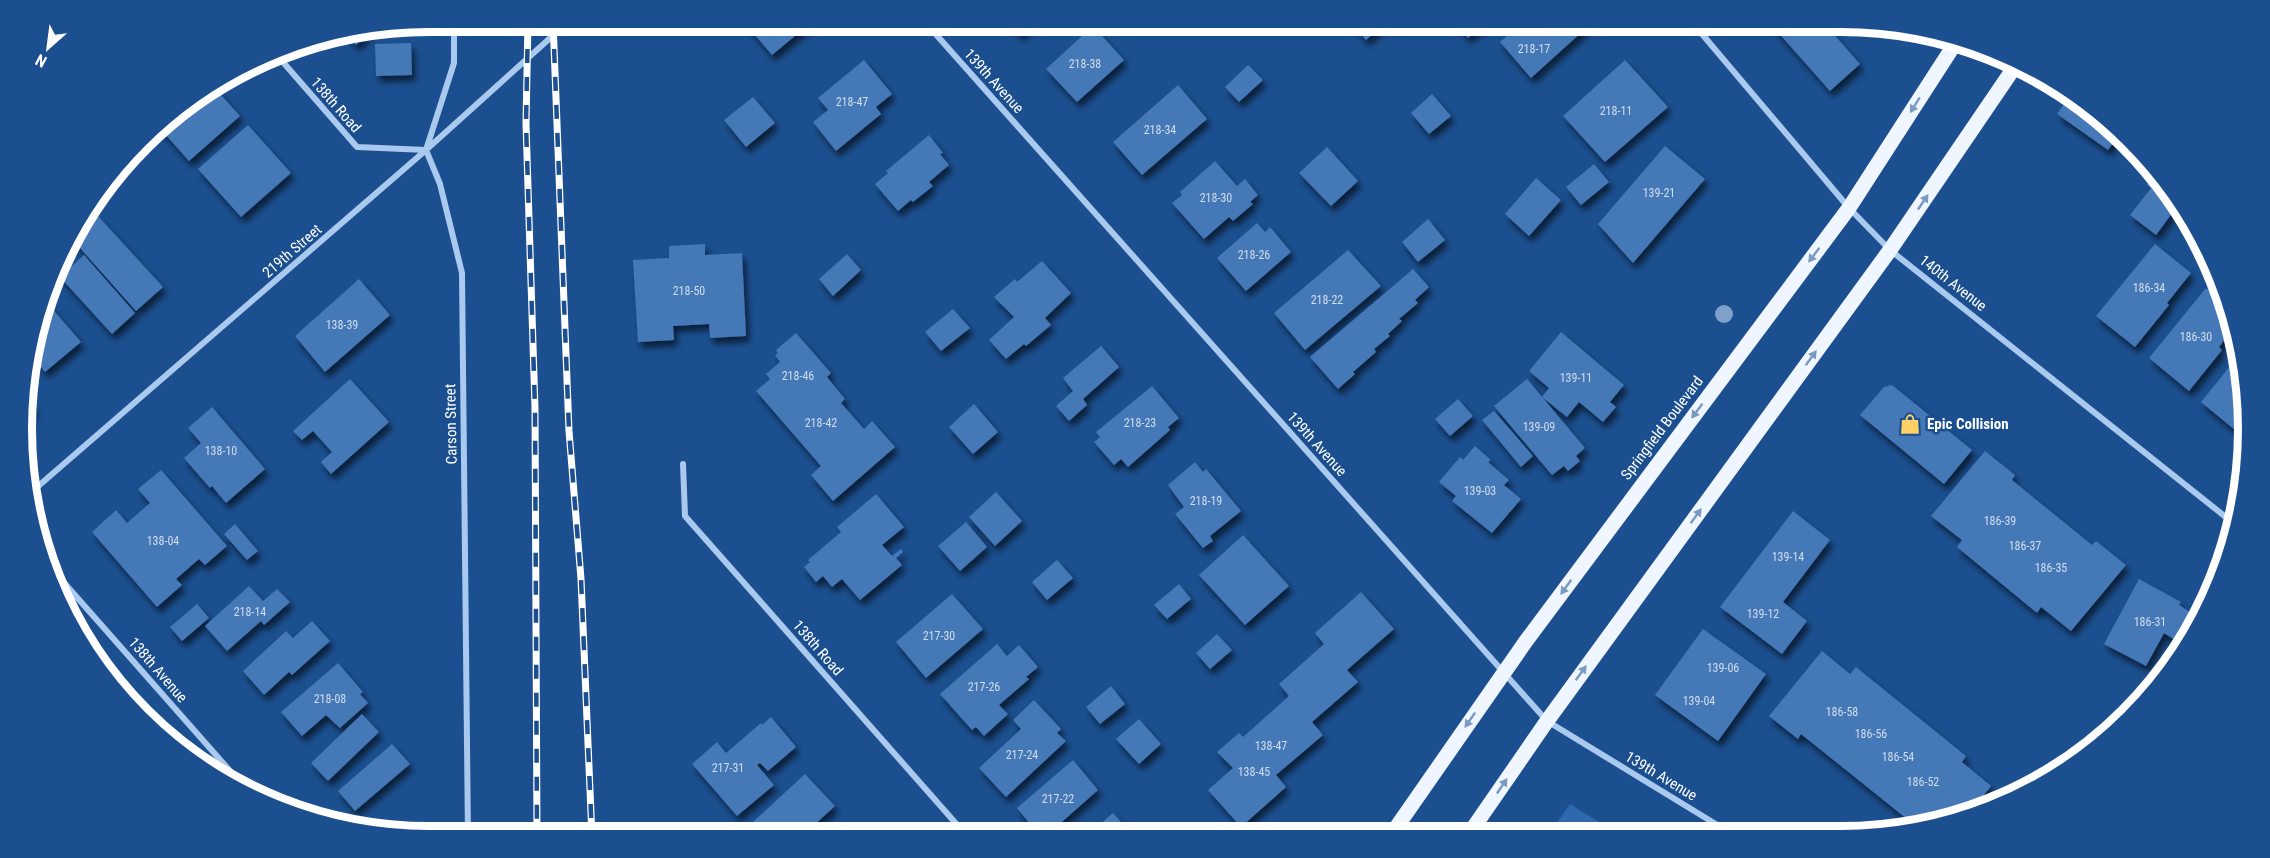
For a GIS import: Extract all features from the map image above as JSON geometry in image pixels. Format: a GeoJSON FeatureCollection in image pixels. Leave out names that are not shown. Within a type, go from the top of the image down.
{"type":"FeatureCollection","features":[{"type":"Feature","properties":{"kind":"main road","name":"Springfield Boulevard"},"geometry":{"type":"LineString","coordinates":[[1396,826],[1504,672],[1849,208],[1952,48]]}},
{"type":"Feature","properties":{"kind":"main road"},"geometry":{"type":"LineString","coordinates":[[1474,826],[1546,721],[1890,250],[2012,70]]}},
{"type":"Feature","properties":{"kind":"street"},"geometry":{"type":"LineString","coordinates":[[426,150],[454,63],[454,32]]}},
{"type":"Feature","properties":{"kind":"street","name":"219th Street"},"geometry":{"type":"LineString","coordinates":[[36,488],[426,150],[557,32]]}},
{"type":"Feature","properties":{"kind":"street","name":"139th Avenue"},"geometry":{"type":"LineString","coordinates":[[934,32],[1546,721],[1719,826]]}},
{"type":"Feature","properties":{"kind":"street","name":"140th Avenue"},"geometry":{"type":"LineString","coordinates":[[1700,32],[1849,208],[1890,250],[2228,520]]}},
{"type":"Feature","properties":{"kind":"street","name":"138th Road"},"geometry":{"type":"LineString","coordinates":[[281,60],[357,147],[426,150]]}},
{"type":"Feature","properties":{"kind":"street","name":"Carson Street"},"geometry":{"type":"LineString","coordinates":[[426,150],[440,184],[462,273],[468,826]]}},
{"type":"Feature","properties":{"kind":"street","name":"138th Road"},"geometry":{"type":"LineString","coordinates":[[683,464],[685,516],[958,826]]}},
{"type":"Feature","properties":{"kind":"street","name":"138th Avenue"},"geometry":{"type":"LineString","coordinates":[[62,580],[234,775]]}},
{"type":"Feature","properties":{"kind":"shaded area"},"geometry":{"type":"Polygon","coordinates":[[[1570,804],[1605,826],[1555,826],[1570,804]]]}},
{"type":"Feature","properties":{"kind":"building"},"geometry":{"type":"Polygon","coordinates":[[[752,32],[800,32],[772,55],[752,32]]]}},
{"type":"Feature","properties":{"kind":"building"},"geometry":{"type":"Polygon","coordinates":[[[1086,32],[1098,32],[1124,60],[1077,102],[1046,69],[1086,32]]]}},
{"type":"Feature","properties":{"kind":"building"},"geometry":{"type":"Polygon","coordinates":[[[1359,32],[1375,32],[1366,40],[1359,32]]]}},
{"type":"Feature","properties":{"kind":"building"},"geometry":{"type":"Polygon","coordinates":[[[1463,32],[1475,32],[1468,38],[1463,32]]]}},
{"type":"Feature","properties":{"kind":"building"},"geometry":{"type":"Polygon","coordinates":[[[1511,32],[1582,32],[1531,78],[1500,42],[1511,32]]]}},
{"type":"Feature","properties":{"kind":"building"},"geometry":{"type":"Polygon","coordinates":[[[1778,32],[1832,32],[1860,64],[1830,91],[1778,32]]]}},
{"type":"Feature","properties":{"kind":"building"},"geometry":{"type":"Polygon","coordinates":[[[365,37],[356,45],[351,39],[365,37]]]}},
{"type":"Feature","properties":{"kind":"building"},"geometry":{"type":"Polygon","coordinates":[[[411,43],[412,75],[376,76],[375,44],[411,43]]]}},
{"type":"Feature","properties":{"kind":"building"},"geometry":{"type":"Polygon","coordinates":[[[864,60],[892,94],[876,107],[881,114],[836,151],[813,122],[828,110],[818,98],[864,60]]]}},
{"type":"Feature","properties":{"kind":"building"},"geometry":{"type":"Polygon","coordinates":[[[1625,60],[1668,107],[1605,162],[1563,116],[1625,60]]]}},
{"type":"Feature","properties":{"kind":"building"},"geometry":{"type":"Polygon","coordinates":[[[1248,65],[1263,80],[1239,102],[1225,87],[1248,65]]]}},
{"type":"Feature","properties":{"kind":"building"},"geometry":{"type":"Polygon","coordinates":[[[1178,85],[1207,119],[1142,175],[1113,142],[1178,85]]]}},
{"type":"Feature","properties":{"kind":"building"},"geometry":{"type":"Polygon","coordinates":[[[218,92],[240,116],[189,161],[164,133],[218,92]]]}},
{"type":"Feature","properties":{"kind":"building"},"geometry":{"type":"Polygon","coordinates":[[[1432,94],[1451,116],[1429,134],[1411,113],[1432,94]]]}},
{"type":"Feature","properties":{"kind":"building"},"geometry":{"type":"Polygon","coordinates":[[[753,97],[775,123],[746,147],[724,120],[753,97]]]}},
{"type":"Feature","properties":{"kind":"building"},"geometry":{"type":"Polygon","coordinates":[[[2066,101],[2115,141],[2108,150],[2057,114],[2066,101]]]}},
{"type":"Feature","properties":{"kind":"building"},"geometry":{"type":"Polygon","coordinates":[[[248,125],[291,173],[241,217],[198,169],[248,125]]]}},
{"type":"Feature","properties":{"kind":"building"},"geometry":{"type":"Polygon","coordinates":[[[929,135],[949,165],[929,182],[933,186],[898,211],[875,184],[888,173],[886,171],[929,135]]]}},
{"type":"Feature","properties":{"kind":"building"},"geometry":{"type":"Polygon","coordinates":[[[1665,146],[1705,179],[1633,263],[1598,224],[1665,146]]]}},
{"type":"Feature","properties":{"kind":"building"},"geometry":{"type":"Polygon","coordinates":[[[1327,147],[1358,181],[1331,206],[1299,173],[1327,147]]]}},
{"type":"Feature","properties":{"kind":"building"},"geometry":{"type":"Polygon","coordinates":[[[1215,161],[1237,186],[1245,179],[1258,195],[1250,202],[1253,204],[1233,221],[1229,217],[1204,239],[1172,203],[1182,195],[1180,192],[1215,161]]]}},
{"type":"Feature","properties":{"kind":"building"},"geometry":{"type":"Polygon","coordinates":[[[1594,164],[1609,182],[1581,205],[1566,187],[1594,164]]]}},
{"type":"Feature","properties":{"kind":"building"},"geometry":{"type":"Polygon","coordinates":[[[1536,178],[1561,200],[1529,236],[1505,214],[1536,178]]]}},
{"type":"Feature","properties":{"kind":"building"},"geometry":{"type":"Polygon","coordinates":[[[2151,180],[2174,211],[2156,235],[2130,215],[2151,188],[2147,185],[2151,180]]]}},
{"type":"Feature","properties":{"kind":"building"},"geometry":{"type":"Polygon","coordinates":[[[98,216],[163,287],[136,311],[77,244],[88,225],[98,216]]]}},
{"type":"Feature","properties":{"kind":"building"},"geometry":{"type":"Polygon","coordinates":[[[1428,219],[1445,240],[1418,262],[1402,242],[1428,219]]]}},
{"type":"Feature","properties":{"kind":"building"},"geometry":{"type":"Polygon","coordinates":[[[1257,223],[1265,232],[1270,227],[1291,252],[1246,291],[1217,258],[1257,223]]]}},
{"type":"Feature","properties":{"kind":"building"},"geometry":{"type":"Polygon","coordinates":[[[705,244],[705,255],[742,253],[746,336],[710,338],[709,324],[673,326],[674,340],[638,342],[633,260],[669,258],[669,246],[705,244]]]}},
{"type":"Feature","properties":{"kind":"building"},"geometry":{"type":"Polygon","coordinates":[[[2155,244],[2191,273],[2135,347],[2096,316],[2155,244]]]}},
{"type":"Feature","properties":{"kind":"building"},"geometry":{"type":"Polygon","coordinates":[[[1348,250],[1381,286],[1305,350],[1274,313],[1348,250]]]}},
{"type":"Feature","properties":{"kind":"building"},"geometry":{"type":"Polygon","coordinates":[[[847,254],[861,270],[833,296],[819,279],[847,254]]]}},
{"type":"Feature","properties":{"kind":"building"},"geometry":{"type":"Polygon","coordinates":[[[84,255],[135,313],[112,334],[61,279],[63,274],[84,255]]]}},
{"type":"Feature","properties":{"kind":"building"},"geometry":{"type":"Polygon","coordinates":[[[1042,261],[1071,293],[1045,318],[1051,325],[1006,359],[989,340],[1014,317],[994,297],[1042,261]]]}},
{"type":"Feature","properties":{"kind":"building"},"geometry":{"type":"Polygon","coordinates":[[[1413,269],[1429,287],[1415,300],[1418,303],[1399,319],[1402,321],[1388,334],[1390,336],[1374,349],[1376,352],[1338,389],[1310,357],[1413,269]]]}},
{"type":"Feature","properties":{"kind":"building"},"geometry":{"type":"Polygon","coordinates":[[[359,279],[390,315],[325,372],[295,336],[359,279]]]}},
{"type":"Feature","properties":{"kind":"building"},"geometry":{"type":"Polygon","coordinates":[[[2206,288],[2215,295],[2227,336],[2219,347],[2222,350],[2189,391],[2149,358],[2206,288]]]}},
{"type":"Feature","properties":{"kind":"building"},"geometry":{"type":"Polygon","coordinates":[[[51,307],[81,342],[45,372],[37,363],[51,307]]]}},
{"type":"Feature","properties":{"kind":"building"},"geometry":{"type":"Polygon","coordinates":[[[953,309],[970,328],[941,351],[925,332],[953,309]]]}},
{"type":"Feature","properties":{"kind":"building"},"geometry":{"type":"Polygon","coordinates":[[[1561,332],[1624,385],[1610,402],[1616,407],[1603,422],[1579,402],[1567,417],[1542,397],[1549,388],[1529,371],[1561,332]]]}},
{"type":"Feature","properties":{"kind":"building"},"geometry":{"type":"Polygon","coordinates":[[[796,333],[831,373],[827,377],[845,399],[841,403],[864,429],[872,421],[895,447],[833,501],[811,475],[821,466],[756,391],[770,379],[766,374],[780,362],[775,355],[778,353],[776,350],[796,333]]]}},
{"type":"Feature","properties":{"kind":"building"},"geometry":{"type":"Polygon","coordinates":[[[1101,346],[1119,367],[1083,399],[1087,405],[1069,421],[1056,406],[1073,391],[1063,378],[1101,346]]]}},
{"type":"Feature","properties":{"kind":"building"},"geometry":{"type":"Polygon","coordinates":[[[2233,363],[2238,403],[2238,433],[2201,402],[2233,363]]]}},
{"type":"Feature","properties":{"kind":"building"},"geometry":{"type":"Polygon","coordinates":[[[350,379],[389,422],[331,474],[321,462],[332,452],[313,431],[302,440],[293,431],[350,379]]]}},
{"type":"Feature","properties":{"kind":"building"},"geometry":{"type":"Polygon","coordinates":[[[1527,379],[1585,448],[1576,456],[1580,461],[1568,471],[1564,466],[1552,475],[1494,406],[1527,379]]]}},
{"type":"Feature","properties":{"kind":"building"},"geometry":{"type":"Polygon","coordinates":[[[1892,385],[1972,450],[1944,484],[1860,415],[1884,387],[1892,385]]]}},
{"type":"Feature","properties":{"kind":"building"},"geometry":{"type":"Polygon","coordinates":[[[1152,386],[1179,418],[1168,427],[1170,430],[1128,467],[1121,459],[1114,465],[1094,442],[1100,437],[1096,432],[1152,386]]]}},
{"type":"Feature","properties":{"kind":"building"},"geometry":{"type":"Polygon","coordinates":[[[1458,399],[1473,416],[1450,436],[1435,419],[1458,399]]]}},
{"type":"Feature","properties":{"kind":"building"},"geometry":{"type":"Polygon","coordinates":[[[974,404],[998,432],[973,454],[949,427],[974,404]]]}},
{"type":"Feature","properties":{"kind":"building"},"geometry":{"type":"Polygon","coordinates":[[[212,407],[265,469],[226,503],[184,458],[201,443],[188,428],[212,407]]]}},
{"type":"Feature","properties":{"kind":"building"},"geometry":{"type":"Polygon","coordinates":[[[1494,411],[1533,456],[1521,467],[1482,420],[1494,411]]]}},
{"type":"Feature","properties":{"kind":"building"},"geometry":{"type":"Polygon","coordinates":[[[1475,446],[1491,460],[1488,462],[1509,480],[1504,485],[1521,499],[1492,533],[1452,501],[1456,496],[1439,482],[1460,457],[1463,460],[1475,446]]]}},
{"type":"Feature","properties":{"kind":"building"},"geometry":{"type":"Polygon","coordinates":[[[1985,451],[2015,475],[2012,480],[2092,545],[2096,541],[2126,565],[2071,631],[2041,607],[2037,613],[1957,547],[1962,540],[1931,516],[1985,451]]]}},
{"type":"Feature","properties":{"kind":"building"},"geometry":{"type":"Polygon","coordinates":[[[1195,462],[1203,472],[1206,469],[1241,511],[1210,536],[1213,541],[1203,548],[1175,514],[1184,507],[1168,485],[1195,462]]]}},
{"type":"Feature","properties":{"kind":"building"},"geometry":{"type":"Polygon","coordinates":[[[161,470],[227,546],[205,565],[199,559],[176,579],[182,585],[157,607],[92,532],[116,510],[127,523],[150,503],[138,489],[161,470]]]}},
{"type":"Feature","properties":{"kind":"building"},"geometry":{"type":"Polygon","coordinates":[[[996,492],[1022,521],[995,546],[969,517],[996,492]]]}},
{"type":"Feature","properties":{"kind":"building"},"geometry":{"type":"Polygon","coordinates":[[[876,494],[904,527],[882,545],[892,556],[901,549],[903,552],[896,558],[902,565],[860,600],[842,579],[832,587],[823,576],[816,582],[804,567],[810,562],[808,560],[841,532],[837,527],[876,494]]]}},
{"type":"Feature","properties":{"kind":"building"},"geometry":{"type":"Polygon","coordinates":[[[1793,511],[1830,540],[1783,602],[1807,621],[1782,654],[1720,607],[1793,511]]]}},
{"type":"Feature","properties":{"kind":"building"},"geometry":{"type":"Polygon","coordinates":[[[966,522],[987,547],[960,571],[938,546],[966,522]]]}},
{"type":"Feature","properties":{"kind":"building"},"geometry":{"type":"Polygon","coordinates":[[[235,524],[258,551],[247,560],[224,534],[235,524]]]}},
{"type":"Feature","properties":{"kind":"building"},"geometry":{"type":"Polygon","coordinates":[[[1243,535],[1289,586],[1245,625],[1199,575],[1243,535]]]}},
{"type":"Feature","properties":{"kind":"building"},"geometry":{"type":"Polygon","coordinates":[[[1057,560],[1073,578],[1047,600],[1032,582],[1057,560]]]}},
{"type":"Feature","properties":{"kind":"building"},"geometry":{"type":"Polygon","coordinates":[[[2139,579],[2181,602],[2179,605],[2190,612],[2175,640],[2164,633],[2146,666],[2104,644],[2139,579]]]}},
{"type":"Feature","properties":{"kind":"building"},"geometry":{"type":"Polygon","coordinates":[[[1179,584],[1191,599],[1167,619],[1154,605],[1179,584]]]}},
{"type":"Feature","properties":{"kind":"building"},"geometry":{"type":"Polygon","coordinates":[[[249,586],[263,601],[277,589],[290,602],[264,625],[261,621],[227,651],[205,626],[249,586]]]}},
{"type":"Feature","properties":{"kind":"building"},"geometry":{"type":"Polygon","coordinates":[[[1361,592],[1394,629],[1347,670],[1358,682],[1312,722],[1323,735],[1276,775],[1286,787],[1240,826],[1208,790],[1233,768],[1217,752],[1239,733],[1243,737],[1289,696],[1279,684],[1324,644],[1315,633],[1361,592]]]}},
{"type":"Feature","properties":{"kind":"building"},"geometry":{"type":"Polygon","coordinates":[[[952,594],[983,629],[926,678],[896,642],[952,594]]]}},
{"type":"Feature","properties":{"kind":"building"},"geometry":{"type":"Polygon","coordinates":[[[197,604],[209,618],[182,641],[170,627],[197,604]]]}},
{"type":"Feature","properties":{"kind":"building"},"geometry":{"type":"Polygon","coordinates":[[[312,621],[330,641],[292,675],[289,672],[264,695],[243,671],[286,631],[293,638],[312,621]]]}},
{"type":"Feature","properties":{"kind":"building"},"geometry":{"type":"Polygon","coordinates":[[[1703,629],[1766,674],[1718,741],[1655,695],[1703,629]]]}},
{"type":"Feature","properties":{"kind":"building"},"geometry":{"type":"Polygon","coordinates":[[[1217,634],[1232,650],[1210,669],[1196,653],[1217,634]]]}},
{"type":"Feature","properties":{"kind":"building"},"geometry":{"type":"Polygon","coordinates":[[[997,644],[1007,656],[1019,645],[1038,667],[1026,677],[1029,679],[999,705],[1008,714],[984,736],[976,727],[972,730],[940,694],[997,644]]]}},
{"type":"Feature","properties":{"kind":"building"},"geometry":{"type":"Polygon","coordinates":[[[1822,651],[1850,674],[1856,667],[1966,756],[1962,762],[1991,786],[1979,801],[1944,813],[1909,821],[1801,734],[1798,739],[1769,716],[1822,651]]]}},
{"type":"Feature","properties":{"kind":"building"},"geometry":{"type":"Polygon","coordinates":[[[338,663],[363,692],[360,694],[368,703],[340,728],[326,715],[302,736],[281,712],[338,663]]]}},
{"type":"Feature","properties":{"kind":"building"},"geometry":{"type":"Polygon","coordinates":[[[1111,686],[1125,704],[1100,724],[1086,707],[1111,686]]]}},
{"type":"Feature","properties":{"kind":"building"},"geometry":{"type":"Polygon","coordinates":[[[1034,700],[1061,729],[1057,733],[1066,741],[1006,797],[979,768],[1021,729],[1013,720],[1034,700]]]}},
{"type":"Feature","properties":{"kind":"building"},"geometry":{"type":"Polygon","coordinates":[[[362,714],[379,732],[328,781],[311,763],[362,714]]]}},
{"type":"Feature","properties":{"kind":"building"},"geometry":{"type":"Polygon","coordinates":[[[771,717],[796,747],[768,771],[760,763],[757,765],[774,785],[737,816],[692,764],[717,742],[726,753],[771,717]]]}},
{"type":"Feature","properties":{"kind":"building"},"geometry":{"type":"Polygon","coordinates":[[[1139,719],[1161,744],[1139,764],[1116,739],[1139,719]]]}},
{"type":"Feature","properties":{"kind":"building"},"geometry":{"type":"Polygon","coordinates":[[[392,744],[410,764],[355,811],[338,791],[392,744]]]}},
{"type":"Feature","properties":{"kind":"building"},"geometry":{"type":"Polygon","coordinates":[[[1073,760],[1098,790],[1057,826],[1032,826],[1017,808],[1073,760]]]}},
{"type":"Feature","properties":{"kind":"building"},"geometry":{"type":"Polygon","coordinates":[[[805,774],[835,806],[813,826],[757,826],[753,822],[805,774]]]}},
{"type":"Feature","properties":{"kind":"building"},"geometry":{"type":"Polygon","coordinates":[[[1113,813],[1125,826],[1098,826],[1113,813]]]}},
{"type":"Feature","properties":{"kind":"railway"},"geometry":{"type":"LineString","coordinates":[[528,32],[526,124],[535,408],[537,826]]}},
{"type":"Feature","properties":{"kind":"railway"},"geometry":{"type":"LineString","coordinates":[[553,32],[569,431],[581,579],[592,826]]}},
{"type":"Feature","properties":{"kind":"place","name":"Epic Collision"},"geometry":{"type":"Point","coordinates":[1910,424]}}]}
